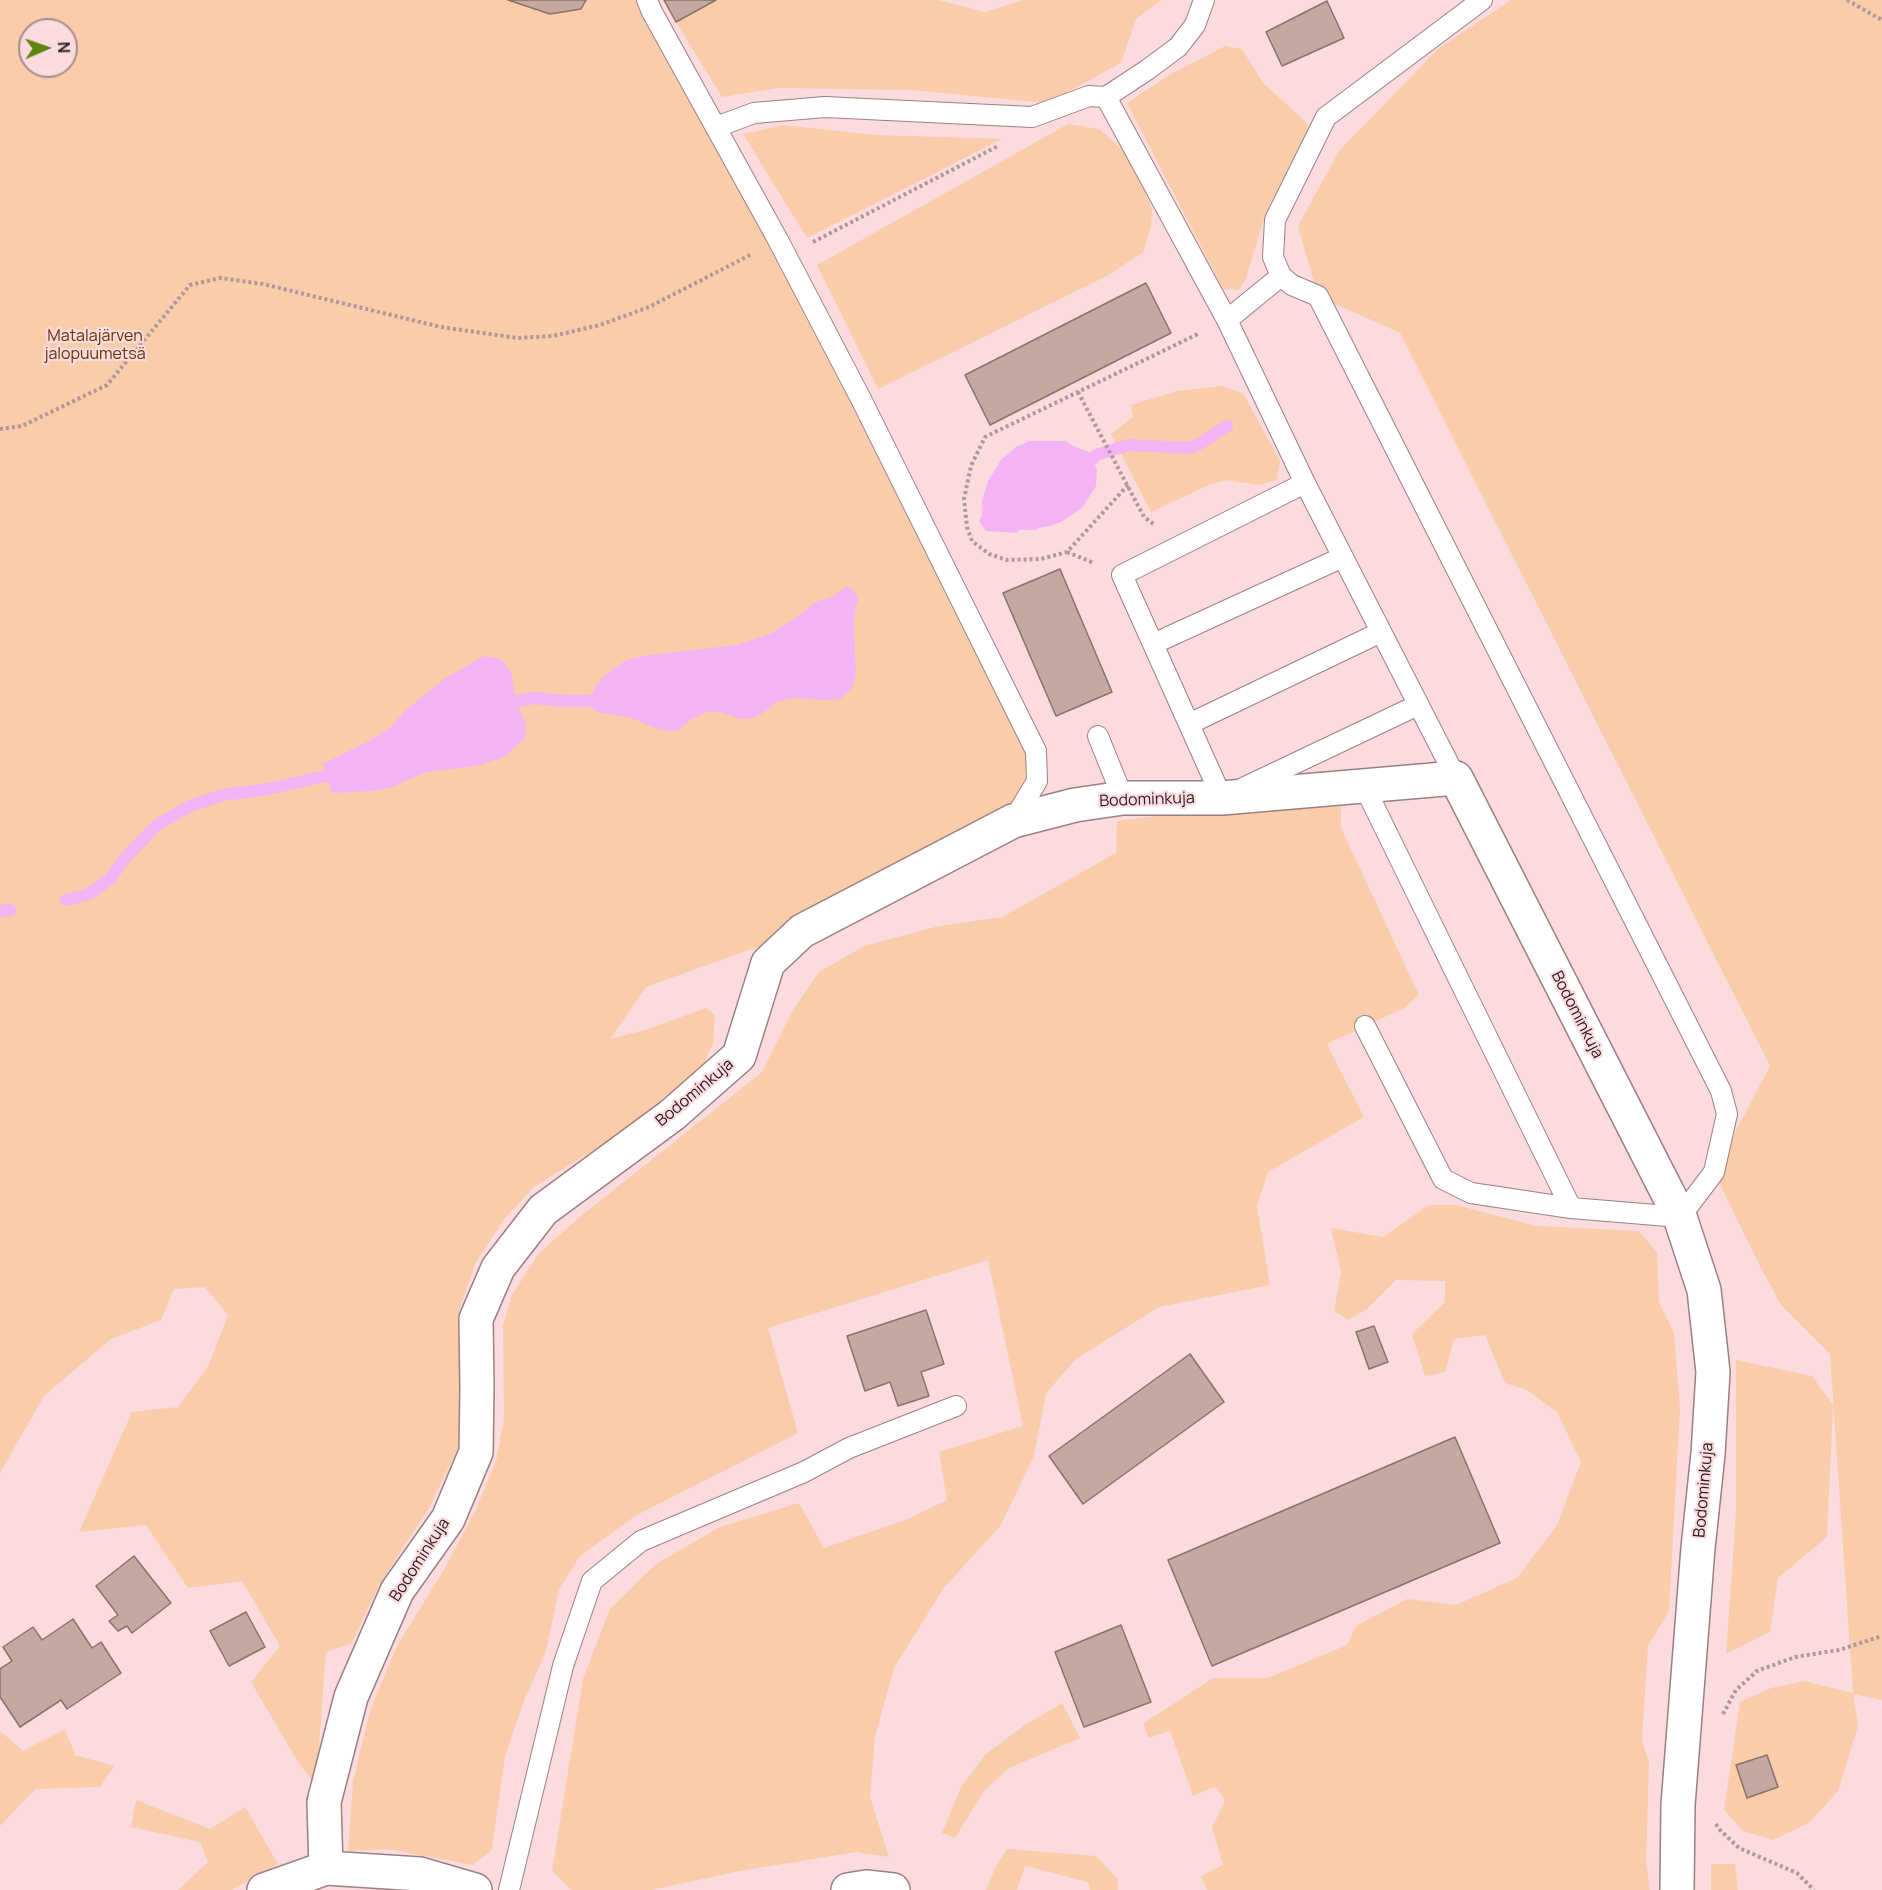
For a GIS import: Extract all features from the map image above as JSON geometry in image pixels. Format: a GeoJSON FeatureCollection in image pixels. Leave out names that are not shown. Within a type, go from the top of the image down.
{"type":"FeatureCollection","features":[{"type":"Feature","properties":{"kind":"street","name":"Bodominkuja"},"geometry":{"type":"LineString","coordinates":[[326,1868],[324,1802],[351,1697],[397,1591],[448,1519],[476,1452],[476,1319],[498,1268],[543,1210],[672,1115],[738,1056],[768,963],[802,931],[1013,821],[1075,805],[1123,798],[1222,798],[1456,778],[1680,1217],[1704,1290],[1713,1372],[1678,1805],[1677,1890]]}},
{"type":"Feature","properties":{"kind":"street"},"geometry":{"type":"LineString","coordinates":[[264,1890],[326,1868],[420,1874],[475,1890]]}},
{"type":"Feature","properties":{"kind":"street"},"geometry":{"type":"LineString","coordinates":[[848,1890],[866,1887],[892,1890]]}},
{"type":"Feature","properties":{"kind":"lane"},"geometry":{"type":"LineString","coordinates":[[647,0],[862,401],[1036,751],[1037,781],[1013,821]]}},
{"type":"Feature","properties":{"kind":"lane"},"geometry":{"type":"LineString","coordinates":[[716,127],[754,113],[825,107],[1032,117],[1089,96],[1106,98],[1178,47],[1195,25],[1204,0]]}},
{"type":"Feature","properties":{"kind":"lane"},"geometry":{"type":"LineString","coordinates":[[1365,1026],[1443,1179],[1471,1193],[1571,1208],[1680,1217],[1714,1172],[1727,1114],[1721,1091],[1318,296],[1292,285],[1281,276],[1273,257],[1275,220],[1326,117],[1482,0]]}},
{"type":"Feature","properties":{"kind":"lane"},"geometry":{"type":"LineString","coordinates":[[1106,98],[1227,320],[1305,483],[1456,778]]}},
{"type":"Feature","properties":{"kind":"lane"},"geometry":{"type":"LineString","coordinates":[[1227,320],[1281,276]]}},
{"type":"Feature","properties":{"kind":"lane"},"geometry":{"type":"LineString","coordinates":[[1305,483],[1122,575],[1222,798],[1418,705]]}},
{"type":"Feature","properties":{"kind":"lane"},"geometry":{"type":"LineString","coordinates":[[1153,644],[1343,557]]}},
{"type":"Feature","properties":{"kind":"lane"},"geometry":{"type":"LineString","coordinates":[[1189,724],[1381,632]]}},
{"type":"Feature","properties":{"kind":"lane"},"geometry":{"type":"LineString","coordinates":[[1098,736],[1123,798]]}},
{"type":"Feature","properties":{"kind":"lane"},"geometry":{"type":"LineString","coordinates":[[1364,786],[1571,1208]]}},
{"type":"Feature","properties":{"kind":"lane"},"geometry":{"type":"LineString","coordinates":[[509,1890],[563,1666],[592,1581],[641,1541],[804,1472],[849,1448],[956,1406]]}},
{"type":"Feature","properties":{"kind":"path"},"geometry":{"type":"LineString","coordinates":[[1847,0],[1882,20]]}},
{"type":"Feature","properties":{"kind":"path"},"geometry":{"type":"LineString","coordinates":[[0,429],[22,426],[107,385],[190,285],[220,278],[263,284],[441,327],[517,338],[553,336],[600,325],[649,307],[782,248],[1012,139],[1032,117]]}},
{"type":"Feature","properties":{"kind":"path"},"geometry":{"type":"LineString","coordinates":[[1128,485],[1067,552],[1041,559],[1007,560],[989,554],[972,541],[967,527],[964,500],[971,466],[985,437],[1227,320]]}},
{"type":"Feature","properties":{"kind":"path"},"geometry":{"type":"LineString","coordinates":[[1078,392],[1144,517],[1182,545]]}},
{"type":"Feature","properties":{"kind":"path"},"geometry":{"type":"LineString","coordinates":[[1720,1720],[1736,1690],[1757,1671],[1795,1657],[1839,1650],[1882,1636]]}},
{"type":"Feature","properties":{"kind":"path"},"geometry":{"type":"LineString","coordinates":[[1712,1816],[1720,1830],[1739,1848],[1797,1873],[1814,1890]]}},
{"type":"Feature","properties":{"kind":"green space","name":"Matalajärven jalopuumetsä"},"geometry":{"type":"Polygon","coordinates":[[[0,0],[647,0],[1015,706],[1037,781],[1013,821],[802,931],[646,987],[610,1039],[645,1030],[706,1008],[715,1015],[713,1044],[699,1073],[666,1105],[534,1187],[505,1218],[476,1262],[459,1310],[460,1444],[429,1508],[380,1583],[351,1644],[326,1652],[316,1785],[298,1762],[251,1682],[280,1646],[242,1581],[188,1588],[146,1525],[79,1532],[132,1412],[178,1407],[208,1367],[228,1315],[205,1287],[174,1289],[161,1320],[111,1339],[44,1396],[0,1473],[0,0]]]}},
{"type":"Feature","properties":{"kind":"green space"},"geometry":{"type":"Polygon","coordinates":[[[716,0],[938,0],[985,12],[1023,0],[1161,0],[1136,19],[1121,63],[1047,103],[911,90],[779,88],[722,97],[676,22],[716,0]]]}},
{"type":"Feature","properties":{"kind":"green space"},"geometry":{"type":"Polygon","coordinates":[[[1511,0],[1882,0],[1882,1700],[1853,1694],[1858,1726],[1838,1791],[1810,1822],[1773,1840],[1743,1831],[1724,1810],[1740,1702],[1771,1688],[1804,1681],[1853,1693],[1830,1354],[1781,1305],[1714,1172],[1770,1066],[1400,333],[1318,296],[1298,226],[1339,151],[1438,49],[1511,0]]]}},
{"type":"Feature","properties":{"kind":"green space"},"geometry":{"type":"Polygon","coordinates":[[[1225,46],[1242,49],[1263,83],[1305,121],[1311,132],[1264,218],[1246,278],[1239,290],[1223,289],[1127,103],[1171,74],[1225,46]]]}},
{"type":"Feature","properties":{"kind":"green space"},"geometry":{"type":"Polygon","coordinates":[[[1068,124],[1099,129],[1130,156],[1152,209],[1151,226],[1143,252],[1109,275],[878,389],[817,265],[1068,124]]]}},
{"type":"Feature","properties":{"kind":"green space"},"geometry":{"type":"Polygon","coordinates":[[[784,125],[876,135],[1002,139],[807,238],[743,134],[784,125]]]}},
{"type":"Feature","properties":{"kind":"green space"},"geometry":{"type":"Polygon","coordinates":[[[1222,386],[1243,393],[1280,461],[1277,480],[1259,485],[1227,480],[1211,484],[1151,512],[1111,434],[1133,417],[1131,405],[1177,391],[1222,386]]]}},
{"type":"Feature","properties":{"kind":"green space"},"geometry":{"type":"Polygon","coordinates":[[[1341,806],[1341,828],[1419,995],[1404,1008],[1327,1044],[1364,1117],[1268,1172],[1257,1206],[1270,1285],[1159,1307],[1076,1359],[1046,1393],[1034,1456],[1001,1525],[943,1589],[894,1668],[875,1737],[870,1797],[889,1857],[856,1852],[740,1871],[651,1890],[571,1890],[552,1871],[583,1679],[610,1609],[656,1564],[720,1527],[799,1503],[824,1548],[908,1519],[947,1500],[939,1452],[1023,1426],[988,1260],[768,1328],[798,1433],[635,1516],[579,1557],[559,1590],[545,1654],[525,1698],[505,1756],[492,1850],[473,1865],[387,1849],[348,1851],[353,1781],[371,1708],[398,1644],[445,1568],[476,1509],[496,1461],[504,1419],[503,1325],[512,1295],[539,1253],[581,1216],[762,1072],[793,1010],[819,972],[864,946],[939,926],[1002,917],[1116,853],[1117,821],[1157,816],[1341,806]]]}},
{"type":"Feature","properties":{"kind":"green space"},"geometry":{"type":"Polygon","coordinates":[[[1429,1205],[1456,1205],[1536,1226],[1639,1231],[1657,1252],[1659,1302],[1674,1333],[1680,1408],[1669,1611],[1648,1646],[1642,1740],[1649,1762],[1646,1862],[1650,1890],[1207,1890],[1201,1876],[1223,1865],[1212,1827],[1225,1801],[1216,1786],[1193,1796],[1170,1731],[1148,1738],[1144,1723],[1213,1678],[1268,1678],[1347,1645],[1356,1626],[1407,1599],[1456,1605],[1517,1578],[1557,1525],[1581,1462],[1557,1412],[1527,1390],[1505,1383],[1485,1335],[1454,1339],[1445,1372],[1425,1376],[1412,1334],[1445,1302],[1445,1281],[1396,1280],[1367,1309],[1348,1320],[1334,1311],[1341,1272],[1331,1228],[1383,1237],[1429,1205]]]}},
{"type":"Feature","properties":{"kind":"green space"},"geometry":{"type":"Polygon","coordinates":[[[1736,1360],[1812,1376],[1833,1405],[1827,1537],[1778,1578],[1770,1632],[1726,1654],[1736,1512],[1736,1360]]]}},
{"type":"Feature","properties":{"kind":"green space"},"geometry":{"type":"Polygon","coordinates":[[[1062,1703],[1080,1738],[1009,1768],[984,1791],[955,1838],[942,1833],[961,1787],[986,1754],[1025,1725],[1062,1703]]]}},
{"type":"Feature","properties":{"kind":"green space"},"geometry":{"type":"Polygon","coordinates":[[[65,1729],[75,1755],[114,1766],[100,1787],[36,1789],[0,1826],[0,1731],[23,1751],[65,1729]]]}},
{"type":"Feature","properties":{"kind":"green space"},"geometry":{"type":"Polygon","coordinates":[[[136,1800],[210,1829],[245,1807],[278,1864],[232,1890],[178,1890],[208,1862],[200,1842],[131,1827],[136,1800]]]}},
{"type":"Feature","properties":{"kind":"green space"},"geometry":{"type":"Polygon","coordinates":[[[1007,1849],[1096,1856],[1118,1879],[1118,1890],[1090,1890],[1088,1882],[1025,1866],[1017,1890],[986,1890],[996,1866],[1007,1849]]]}},
{"type":"Feature","properties":{"kind":"green space"},"geometry":{"type":"Polygon","coordinates":[[[1711,1864],[1735,1864],[1738,1890],[1711,1890],[1711,1864]]]}},
{"type":"Feature","properties":{"kind":"shaded area"},"geometry":{"type":"Polygon","coordinates":[[[1029,441],[1066,441],[1089,452],[1097,470],[1096,486],[1082,508],[1061,522],[1036,530],[1019,530],[1017,533],[986,531],[979,521],[982,516],[982,501],[988,481],[1001,460],[1016,447],[1029,441]]]}},
{"type":"Feature","properties":{"kind":"shaded area"},"geometry":{"type":"Polygon","coordinates":[[[847,586],[855,592],[858,600],[854,614],[856,674],[852,688],[840,699],[792,698],[777,702],[760,715],[750,719],[741,719],[721,712],[706,712],[678,730],[668,731],[629,717],[597,712],[591,706],[591,697],[595,687],[603,677],[625,661],[643,656],[737,645],[772,633],[816,602],[832,597],[847,586]]]}},
{"type":"Feature","properties":{"kind":"shaded area"},"geometry":{"type":"Polygon","coordinates":[[[484,656],[501,659],[511,672],[516,701],[526,724],[525,738],[504,757],[476,766],[426,772],[392,787],[371,791],[332,793],[323,764],[391,727],[405,711],[444,679],[484,656]]]}},
{"type":"Feature","properties":{"kind":"building"},"geometry":{"type":"Polygon","coordinates":[[[508,0],[586,0],[581,9],[550,14],[508,0]]]}},
{"type":"Feature","properties":{"kind":"building"},"geometry":{"type":"Polygon","coordinates":[[[664,0],[716,0],[676,22],[664,0]]]}},
{"type":"Feature","properties":{"kind":"building"},"geometry":{"type":"Polygon","coordinates":[[[1327,1],[1344,38],[1282,66],[1266,32],[1327,1]]]}},
{"type":"Feature","properties":{"kind":"building"},"geometry":{"type":"Polygon","coordinates":[[[1146,283],[1171,333],[990,425],[965,375],[1146,283]]]}},
{"type":"Feature","properties":{"kind":"building"},"geometry":{"type":"Polygon","coordinates":[[[1060,569],[1112,692],[1056,716],[1003,593],[1060,569]]]}},
{"type":"Feature","properties":{"kind":"building"},"geometry":{"type":"Polygon","coordinates":[[[926,1310],[944,1364],[921,1372],[929,1396],[898,1406],[890,1382],[865,1391],[847,1336],[926,1310]]]}},
{"type":"Feature","properties":{"kind":"building"},"geometry":{"type":"Polygon","coordinates":[[[1374,1326],[1388,1362],[1369,1369],[1356,1332],[1374,1326]]]}},
{"type":"Feature","properties":{"kind":"building"},"geometry":{"type":"Polygon","coordinates":[[[1190,1354],[1224,1402],[1083,1504],[1049,1456],[1190,1354]]]}},
{"type":"Feature","properties":{"kind":"building"},"geometry":{"type":"Polygon","coordinates":[[[1455,1437],[1500,1543],[1212,1666],[1168,1560],[1455,1437]]]}},
{"type":"Feature","properties":{"kind":"building"},"geometry":{"type":"Polygon","coordinates":[[[134,1556],[171,1603],[132,1633],[127,1626],[118,1631],[109,1621],[118,1615],[96,1586],[134,1556]]]}},
{"type":"Feature","properties":{"kind":"building"},"geometry":{"type":"Polygon","coordinates":[[[246,1612],[265,1647],[229,1666],[210,1631],[246,1612]]]}},
{"type":"Feature","properties":{"kind":"building"},"geometry":{"type":"Polygon","coordinates":[[[73,1619],[92,1648],[101,1642],[121,1673],[67,1709],[61,1700],[20,1727],[0,1697],[0,1669],[12,1661],[3,1647],[33,1627],[42,1640],[73,1619]]]}},
{"type":"Feature","properties":{"kind":"building"},"geometry":{"type":"Polygon","coordinates":[[[1121,1625],[1151,1702],[1084,1727],[1055,1652],[1121,1625]]]}},
{"type":"Feature","properties":{"kind":"building"},"geometry":{"type":"Polygon","coordinates":[[[1767,1755],[1778,1787],[1747,1798],[1736,1765],[1767,1755]]]}},
{"type":"Feature","properties":{"kind":"waterway"},"geometry":{"type":"LineString","coordinates":[[1093,459],[1096,455],[1129,445],[1189,448],[1227,426]]}},
{"type":"Feature","properties":{"kind":"waterway"},"geometry":{"type":"LineString","coordinates":[[516,701],[534,698],[591,701]]}},
{"type":"Feature","properties":{"kind":"waterway"},"geometry":{"type":"LineString","coordinates":[[66,900],[89,894],[110,879],[124,859],[157,825],[190,806],[223,795],[268,789],[326,776]]}},
{"type":"Feature","properties":{"kind":"waterway"},"geometry":{"type":"LineString","coordinates":[[0,911],[10,910]]}}]}
